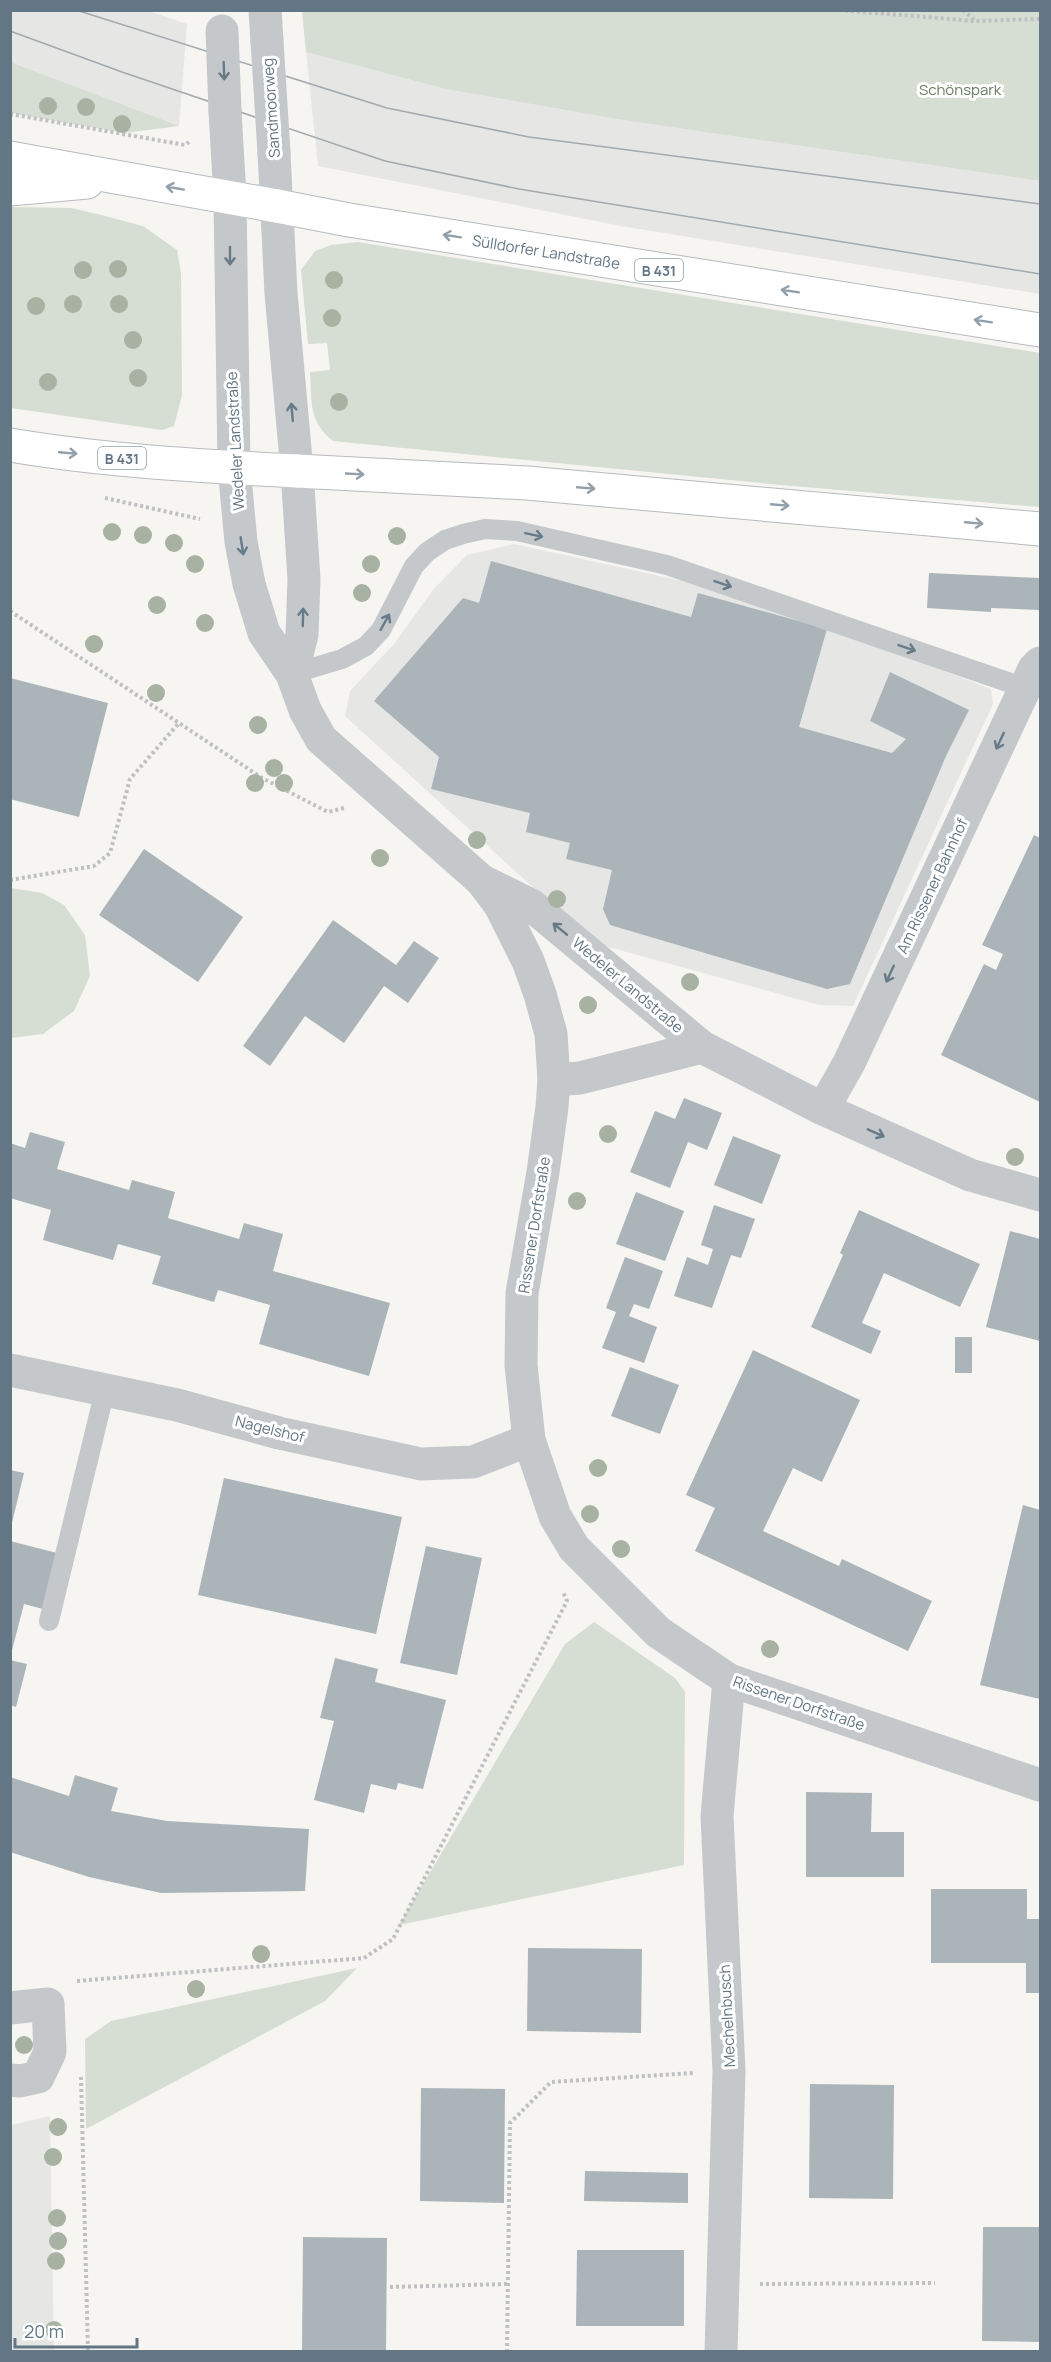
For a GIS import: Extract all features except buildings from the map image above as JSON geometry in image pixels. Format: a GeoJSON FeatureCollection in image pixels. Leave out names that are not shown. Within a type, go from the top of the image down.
{"type":"FeatureCollection","features":[{"type":"Feature","properties":{"kind":"main road","name":"B 431"},"geometry":{"type":"LineString","coordinates":[[10,158],[230,197]]}},
{"type":"Feature","properties":{"kind":"main road"},"geometry":{"type":"LineString","coordinates":[[10,189],[121,178]]}},
{"type":"Feature","properties":{"kind":"main road","name":"Sülldorfer Landstraße"},"geometry":{"type":"LineString","coordinates":[[230,197],[760,286],[1041,330]]}},
{"type":"Feature","properties":{"kind":"main road","name":"B 431"},"geometry":{"type":"LineString","coordinates":[[10,445],[48,451],[234,467],[527,483],[1041,529]]}},
{"type":"Feature","properties":{"kind":"street"},"geometry":{"type":"LineString","coordinates":[[222,21],[230,197]]}},
{"type":"Feature","properties":{"kind":"street","name":"Sandmoorweg"},"geometry":{"type":"LineString","coordinates":[[266,26],[278,206]]}},
{"type":"Feature","properties":{"kind":"street","name":"Wedeler Landstraße"},"geometry":{"type":"LineString","coordinates":[[230,197],[234,467],[241,542],[249,584],[264,633],[292,674],[305,710],[321,739],[482,881],[531,905],[702,1047],[823,1109],[970,1175],[1041,1195]]}},
{"type":"Feature","properties":{"kind":"street"},"geometry":{"type":"LineString","coordinates":[[278,206],[281,293],[304,579],[302,635],[292,674]]}},
{"type":"Feature","properties":{"kind":"street","name":"Am Rissener Bahnhof"},"geometry":{"type":"LineString","coordinates":[[823,1109],[849,1063],[1033,676]]}},
{"type":"Feature","properties":{"kind":"street","name":"Rissener Dorfstraße"},"geometry":{"type":"LineString","coordinates":[[482,881],[500,905],[528,961],[551,1034],[554,1080],[543,1172],[522,1293],[521,1365],[528,1440],[555,1516],[573,1548],[658,1632],[729,1680],[1041,1785]]}},
{"type":"Feature","properties":{"kind":"street"},"geometry":{"type":"LineString","coordinates":[[554,1080],[580,1078],[702,1047]]}},
{"type":"Feature","properties":{"kind":"street","name":"Nagelshof"},"geometry":{"type":"LineString","coordinates":[[10,1370],[177,1405],[279,1433],[421,1464],[473,1462],[528,1440]]}},
{"type":"Feature","properties":{"kind":"street","name":"Mechelnbusch"},"geometry":{"type":"LineString","coordinates":[[722,2352],[729,2071],[717,1816],[729,1680]]}},
{"type":"Feature","properties":{"kind":"street"},"geometry":{"type":"LineString","coordinates":[[10,2008],[62,1998],[50,2052],[43,2070],[38,2076],[10,2080]]}},
{"type":"Feature","properties":{"kind":"lane"},"geometry":{"type":"LineString","coordinates":[[292,674],[342,659],[366,646],[381,630],[414,566],[427,552],[445,540],[485,530],[517,531],[667,565],[1033,676]]}},
{"type":"Feature","properties":{"kind":"lane"},"geometry":{"type":"LineString","coordinates":[[48,1621],[105,1390]]}},
{"type":"Feature","properties":{"kind":"path"},"geometry":{"type":"LineString","coordinates":[[839,10],[890,12],[975,21],[1041,20]]}},
{"type":"Feature","properties":{"kind":"path"},"geometry":{"type":"LineString","coordinates":[[963,10],[975,21]]}},
{"type":"Feature","properties":{"kind":"path"},"geometry":{"type":"LineString","coordinates":[[10,114],[185,145],[226,125]]}},
{"type":"Feature","properties":{"kind":"path"},"geometry":{"type":"LineString","coordinates":[[10,611],[262,778],[328,812],[386,797]]}},
{"type":"Feature","properties":{"kind":"path"},"geometry":{"type":"LineString","coordinates":[[10,880],[94,866],[110,854],[130,779],[179,723]]}},
{"type":"Feature","properties":{"kind":"path"},"geometry":{"type":"LineString","coordinates":[[62,1998],[75,1981],[364,1958],[393,1939],[567,1601],[562,1591]]}},
{"type":"Feature","properties":{"kind":"path"},"geometry":{"type":"LineString","coordinates":[[62,1998],[75,1981]]}},
{"type":"Feature","properties":{"kind":"path"},"geometry":{"type":"LineString","coordinates":[[507,2352],[510,2123],[551,2082],[729,2071]]}},
{"type":"Feature","properties":{"kind":"path"},"geometry":{"type":"LineString","coordinates":[[81,2076],[88,2352]]}},
{"type":"Feature","properties":{"kind":"path"},"geometry":{"type":"LineString","coordinates":[[504,2143],[510,2143]]}},
{"type":"Feature","properties":{"kind":"path"},"geometry":{"type":"LineString","coordinates":[[723,2284],[935,2283]]}},
{"type":"Feature","properties":{"kind":"path"},"geometry":{"type":"LineString","coordinates":[[390,2287],[508,2284]]}},
{"type":"Feature","properties":{"kind":"shaded area"},"geometry":{"type":"Polygon","coordinates":[[[10,11],[149,11],[187,24],[179,126],[11,62],[10,11]]]}},
{"type":"Feature","properties":{"kind":"shaded area"},"geometry":{"type":"Polygon","coordinates":[[[306,52],[445,89],[623,120],[1040,181],[1040,294],[621,226],[318,166],[306,52]]]}},
{"type":"Feature","properties":{"kind":"shaded area"},"geometry":{"type":"Polygon","coordinates":[[[514,544],[683,581],[856,637],[991,689],[993,704],[853,1006],[819,1005],[594,943],[345,716],[350,691],[394,644],[433,590],[467,555],[514,544]]]}},
{"type":"Feature","properties":{"kind":"shaded area"},"geometry":{"type":"Polygon","coordinates":[[[50,2116],[54,2351],[11,2351],[11,2125],[50,2116]]]}},
{"type":"Feature","properties":{"kind":"green space","name":"Schönspark"},"geometry":{"type":"Polygon","coordinates":[[[302,11],[1040,11],[1040,181],[623,120],[445,89],[306,52],[302,11]]]}},
{"type":"Feature","properties":{"kind":"green space"},"geometry":{"type":"Polygon","coordinates":[[[10,62],[179,126],[124,133],[11,113],[10,62]]]}},
{"type":"Feature","properties":{"kind":"green space"},"geometry":{"type":"Polygon","coordinates":[[[10,207],[71,208],[101,215],[143,226],[177,250],[181,273],[182,395],[174,426],[162,430],[11,408],[10,207]]]}},
{"type":"Feature","properties":{"kind":"green space"},"geometry":{"type":"Polygon","coordinates":[[[358,242],[1040,353],[1040,507],[781,485],[333,441],[319,426],[313,410],[310,372],[330,370],[327,343],[308,344],[301,270],[315,251],[331,245],[358,242]]]}},
{"type":"Feature","properties":{"kind":"green space"},"geometry":{"type":"Polygon","coordinates":[[[11,888],[42,893],[64,905],[85,935],[90,976],[74,1011],[43,1034],[11,1038],[11,888]]]}},
{"type":"Feature","properties":{"kind":"green space"},"geometry":{"type":"Polygon","coordinates":[[[594,1622],[675,1678],[685,1692],[684,1865],[399,1925],[565,1644],[594,1622]]]}},
{"type":"Feature","properties":{"kind":"green space"},"geometry":{"type":"Polygon","coordinates":[[[357,1968],[325,2001],[86,2129],[85,2039],[111,2021],[357,1968]]]}},
{"type":"Feature","properties":{"kind":"tram line"},"geometry":{"type":"LineString","coordinates":[[76,10],[387,108],[529,137],[1040,204]]}},
{"type":"Feature","properties":{"kind":"tram line"},"geometry":{"type":"LineString","coordinates":[[10,31],[122,72],[385,161],[519,189],[1040,274]]}}]}
